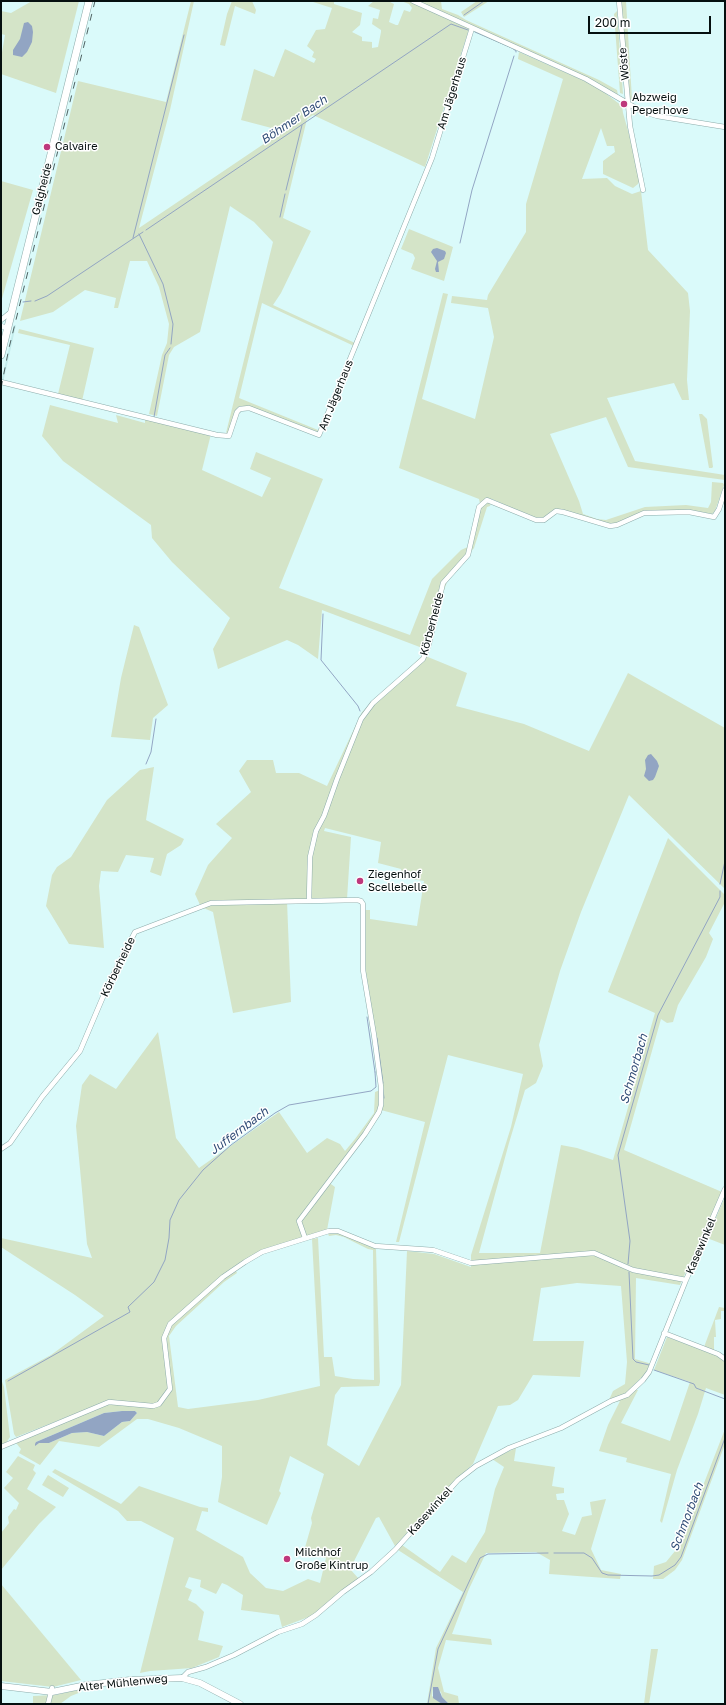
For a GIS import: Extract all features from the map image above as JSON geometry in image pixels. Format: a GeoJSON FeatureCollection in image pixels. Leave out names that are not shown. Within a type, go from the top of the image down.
{"type":"FeatureCollection","features":[{"type":"Feature","properties":{"kind":"main road","name":"Galgheide"},"geometry":{"type":"LineString","coordinates":[[1,355],[4,327],[11,312],[89,1]]}},
{"type":"Feature","properties":{"kind":"street"},"geometry":{"type":"LineString","coordinates":[[413,1],[586,79],[641,111],[657,116],[725,127]]}},
{"type":"Feature","properties":{"kind":"street","name":"Wöste"},"geometry":{"type":"LineString","coordinates":[[619,1],[630,126],[644,190]]}},
{"type":"Feature","properties":{"kind":"street","name":"Am Jägerhaus"},"geometry":{"type":"LineString","coordinates":[[1,382],[217,435],[229,436],[237,412],[240,409],[249,408],[319,435],[432,158],[472,28]]}},
{"type":"Feature","properties":{"kind":"street"},"geometry":{"type":"LineString","coordinates":[[1,320],[11,312]]}},
{"type":"Feature","properties":{"kind":"street","name":"Körberheide"},"geometry":{"type":"LineString","coordinates":[[309,901],[310,857],[316,831],[324,816],[361,720],[374,703],[423,659],[443,583],[468,555],[479,507],[487,500],[536,520],[544,520],[556,511],[610,526],[644,513],[689,512],[714,517],[719,510],[725,490]]}},
{"type":"Feature","properties":{"kind":"street","name":"Körberheide"},"geometry":{"type":"LineString","coordinates":[[1,1148],[10,1143],[42,1097],[80,1051],[108,985],[134,932],[211,903],[361,901],[363,904],[363,970],[381,1087],[379,1112],[299,1221],[305,1238]]}},
{"type":"Feature","properties":{"kind":"street","name":"Kasewinkel"},"geometry":{"type":"LineString","coordinates":[[182,1678],[188,1672],[206,1667],[234,1655],[278,1632],[302,1624],[316,1616],[343,1592],[371,1572],[395,1550],[458,1480],[476,1466],[508,1448],[561,1428],[627,1395],[649,1372],[725,1189]]}},
{"type":"Feature","properties":{"kind":"street","name":"Kasewinkel"},"geometry":{"type":"LineString","coordinates":[[1,1447],[109,1402],[153,1406],[159,1404],[170,1388],[164,1338],[170,1324],[223,1277],[262,1252],[329,1231],[338,1231],[375,1246],[434,1250],[471,1263],[594,1253],[633,1270],[686,1280]]}},
{"type":"Feature","properties":{"kind":"street"},"geometry":{"type":"LineString","coordinates":[[664,1333],[718,1354],[725,1359]]}},
{"type":"Feature","properties":{"kind":"street","name":"Alter Mühlenweg"},"geometry":{"type":"LineString","coordinates":[[1,1686],[52,1690],[116,1682],[182,1678],[200,1683],[240,1704]]}},
{"type":"Feature","properties":{"kind":"street"},"geometry":{"type":"LineString","coordinates":[[48,1704],[52,1690]]}},
{"type":"Feature","properties":{"kind":"shaded area"},"geometry":{"type":"Polygon","coordinates":[[[28,22],[32,26],[32,42],[27,52],[22,57],[13,55],[13,50],[20,39],[24,23],[28,22]]]}},
{"type":"Feature","properties":{"kind":"shaded area"},"geometry":{"type":"Polygon","coordinates":[[[437,248],[445,251],[446,253],[444,259],[438,262],[439,272],[436,272],[435,269],[437,261],[431,252],[433,249],[437,248]]]}},
{"type":"Feature","properties":{"kind":"shaded area"},"geometry":{"type":"Polygon","coordinates":[[[14,325],[16,325],[1,392],[2,378],[14,325]]]}},
{"type":"Feature","properties":{"kind":"shaded area"},"geometry":{"type":"Polygon","coordinates":[[[651,754],[659,766],[653,780],[649,781],[644,776],[646,769],[645,760],[648,755],[651,754]]]}},
{"type":"Feature","properties":{"kind":"shaded area"},"geometry":{"type":"Polygon","coordinates":[[[135,1411],[137,1413],[130,1421],[122,1422],[104,1436],[87,1432],[72,1433],[49,1443],[39,1443],[35,1446],[36,1442],[104,1413],[135,1411]]]}},
{"type":"Feature","properties":{"kind":"shaded area"},"geometry":{"type":"Polygon","coordinates":[[[433,1687],[438,1687],[442,1697],[449,1704],[442,1704],[433,1698],[433,1687]]]}},
{"type":"Feature","properties":{"kind":"green space"},"geometry":{"type":"Polygon","coordinates":[[[32,1],[79,1],[56,93],[1,74],[1,58],[5,35],[1,34],[1,11],[11,13],[32,1]]]}},
{"type":"Feature","properties":{"kind":"green space"},"geometry":{"type":"Polygon","coordinates":[[[191,1],[194,1],[170,110],[139,228],[283,131],[241,120],[254,69],[274,77],[285,49],[314,63],[316,59],[312,57],[314,52],[307,46],[316,30],[325,29],[332,8],[310,1],[334,1],[334,4],[362,13],[360,25],[352,32],[362,37],[362,41],[372,42],[372,48],[378,47],[381,32],[381,30],[372,24],[373,18],[378,19],[380,10],[368,6],[374,1],[388,1],[394,4],[389,22],[396,25],[398,25],[404,10],[410,12],[412,8],[409,4],[401,1],[409,1],[469,29],[425,167],[313,115],[307,119],[283,218],[311,231],[281,293],[273,305],[355,343],[354,346],[262,303],[239,398],[318,430],[318,432],[251,407],[243,406],[238,407],[235,411],[229,432],[226,433],[273,242],[254,222],[230,206],[200,332],[174,347],[169,355],[157,416],[149,414],[162,355],[167,343],[169,324],[159,287],[147,261],[130,261],[118,308],[114,308],[116,298],[85,290],[53,312],[20,321],[78,81],[166,102],[191,1]]]}},
{"type":"Feature","properties":{"kind":"green space"},"geometry":{"type":"Polygon","coordinates":[[[232,1],[252,1],[256,10],[255,14],[235,6],[225,46],[220,45],[227,14],[232,1]]]}},
{"type":"Feature","properties":{"kind":"green space"},"geometry":{"type":"Polygon","coordinates":[[[417,1],[441,1],[442,9],[599,80],[617,90],[618,95],[596,82],[417,1]]]}},
{"type":"Feature","properties":{"kind":"green space"},"geometry":{"type":"Polygon","coordinates":[[[477,1],[489,1],[464,17],[461,12],[477,1]]]}},
{"type":"Feature","properties":{"kind":"green space"},"geometry":{"type":"Polygon","coordinates":[[[621,1],[626,1],[631,101],[629,98],[621,1]]]}},
{"type":"Feature","properties":{"kind":"green space"},"geometry":{"type":"Polygon","coordinates":[[[617,11],[623,94],[620,93],[614,14],[617,11]]]}},
{"type":"Feature","properties":{"kind":"green space"},"geometry":{"type":"Polygon","coordinates":[[[519,52],[596,86],[622,106],[640,179],[638,184],[633,188],[603,174],[603,161],[615,152],[614,146],[607,146],[601,128],[582,179],[607,178],[615,186],[632,194],[641,191],[648,250],[688,293],[690,311],[687,380],[689,400],[682,400],[674,383],[607,398],[635,461],[725,475],[725,480],[628,467],[606,417],[550,434],[579,501],[583,514],[597,519],[606,520],[645,507],[686,505],[708,508],[711,502],[712,482],[723,483],[724,485],[715,511],[712,514],[690,510],[643,511],[616,523],[609,524],[564,510],[544,518],[536,519],[492,499],[490,506],[487,507],[474,548],[447,582],[427,638],[428,642],[425,649],[322,610],[318,659],[298,645],[287,640],[218,669],[213,649],[230,618],[172,562],[152,538],[151,525],[63,461],[42,436],[50,405],[118,423],[116,415],[145,423],[145,419],[211,434],[202,470],[262,497],[271,478],[250,469],[256,452],[323,479],[279,588],[410,635],[432,579],[461,550],[472,545],[481,508],[479,499],[399,468],[443,293],[448,294],[422,399],[475,419],[494,337],[488,308],[451,303],[452,296],[487,300],[488,295],[526,232],[526,204],[563,79],[518,59],[519,52]]]}},
{"type":"Feature","properties":{"kind":"green space"},"geometry":{"type":"Polygon","coordinates":[[[1,181],[33,190],[1,302],[1,181]]]}},
{"type":"Feature","properties":{"kind":"green space"},"geometry":{"type":"Polygon","coordinates":[[[409,229],[453,247],[444,281],[411,269],[415,258],[413,254],[401,249],[409,229]]]}},
{"type":"Feature","properties":{"kind":"green space"},"geometry":{"type":"Polygon","coordinates":[[[19,329],[94,348],[82,401],[58,394],[70,345],[18,333],[19,329]]]}},
{"type":"Feature","properties":{"kind":"green space"},"geometry":{"type":"Polygon","coordinates":[[[699,414],[702,414],[707,419],[712,468],[709,468],[699,414]]]}},
{"type":"Feature","properties":{"kind":"green space"},"geometry":{"type":"Polygon","coordinates":[[[134,625],[139,627],[168,705],[153,718],[150,740],[111,737],[121,678],[134,625]]]}},
{"type":"Feature","properties":{"kind":"green space"},"geometry":{"type":"Polygon","coordinates":[[[423,655],[467,673],[456,706],[524,724],[589,751],[628,673],[725,728],[725,889],[629,795],[581,912],[560,971],[539,1045],[543,1066],[536,1083],[525,1090],[479,1253],[540,1253],[561,1145],[577,1148],[613,1160],[655,1013],[608,992],[668,838],[725,895],[725,902],[709,933],[713,939],[706,957],[678,1005],[673,1022],[667,1023],[661,1019],[624,1150],[722,1192],[680,1285],[636,1278],[635,1359],[652,1364],[647,1372],[629,1390],[638,1390],[621,1423],[670,1441],[690,1382],[654,1370],[667,1337],[717,1355],[725,1361],[725,1395],[706,1388],[677,1470],[662,1523],[660,1521],[671,1474],[626,1462],[627,1458],[599,1451],[608,1425],[620,1401],[611,1403],[609,1400],[613,1391],[625,1384],[627,1362],[621,1286],[577,1283],[541,1288],[533,1341],[584,1341],[580,1377],[533,1375],[518,1400],[510,1405],[498,1406],[473,1464],[457,1479],[395,1546],[379,1517],[376,1518],[350,1569],[359,1579],[314,1615],[282,1627],[279,1615],[241,1610],[243,1595],[227,1585],[222,1583],[216,1594],[200,1587],[201,1580],[189,1577],[185,1587],[192,1590],[188,1600],[196,1604],[204,1612],[198,1640],[223,1646],[219,1657],[192,1668],[140,1673],[174,1538],[141,1521],[127,1521],[118,1511],[52,1472],[55,1469],[121,1504],[139,1486],[200,1507],[208,1508],[208,1512],[202,1511],[196,1530],[243,1557],[250,1573],[266,1588],[283,1591],[308,1579],[320,1583],[326,1558],[304,1551],[312,1523],[311,1518],[324,1474],[290,1456],[279,1491],[281,1493],[267,1525],[218,1502],[222,1477],[222,1446],[179,1428],[148,1419],[137,1419],[99,1447],[59,1441],[40,1465],[19,1453],[21,1449],[16,1443],[109,1404],[158,1407],[171,1389],[165,1338],[171,1325],[224,1278],[236,1271],[237,1273],[224,1282],[176,1326],[169,1336],[178,1407],[188,1409],[258,1400],[320,1386],[312,1239],[318,1238],[324,1357],[332,1357],[335,1376],[374,1380],[373,1250],[344,1237],[336,1235],[329,1236],[328,1234],[339,1233],[376,1249],[379,1386],[341,1387],[335,1395],[327,1445],[359,1466],[401,1385],[407,1251],[434,1254],[471,1267],[471,1255],[511,1127],[523,1074],[448,1055],[399,1242],[396,1242],[425,1122],[381,1110],[383,1098],[365,966],[364,910],[370,910],[370,919],[417,926],[424,881],[400,877],[401,869],[378,863],[381,842],[325,828],[324,831],[351,837],[347,899],[287,901],[291,1002],[233,1013],[213,912],[201,907],[195,894],[208,865],[232,838],[216,824],[251,792],[239,771],[247,760],[273,760],[276,773],[299,773],[327,786],[362,712],[423,655]],[[135,1411],[104,1413],[36,1442],[49,1443],[72,1433],[87,1432],[104,1436],[122,1422],[130,1421],[137,1413],[135,1411]]]}},
{"type":"Feature","properties":{"kind":"green space"},"geometry":{"type":"Polygon","coordinates":[[[154,767],[146,820],[184,839],[181,845],[167,854],[161,876],[150,872],[154,858],[126,855],[118,872],[101,871],[99,886],[104,948],[69,944],[46,906],[52,875],[57,867],[71,857],[107,800],[140,770],[154,767]]]}},
{"type":"Feature","properties":{"kind":"green space"},"geometry":{"type":"Polygon","coordinates":[[[158,1032],[176,1138],[199,1168],[279,1112],[307,1153],[327,1138],[340,1144],[345,1151],[374,1113],[375,1092],[380,1090],[380,1105],[363,1133],[328,1182],[335,1187],[327,1230],[261,1250],[244,1260],[222,1276],[169,1323],[162,1340],[169,1388],[159,1403],[153,1405],[108,1401],[16,1437],[14,1434],[5,1380],[51,1355],[104,1316],[75,1295],[1,1247],[1,1238],[92,1258],[87,1244],[76,1126],[82,1085],[90,1074],[116,1089],[158,1032]]]}},
{"type":"Feature","properties":{"kind":"green space"},"geometry":{"type":"Polygon","coordinates":[[[725,1197],[725,1245],[707,1238],[725,1197]]]}},
{"type":"Feature","properties":{"kind":"green space"},"geometry":{"type":"Polygon","coordinates":[[[719,1307],[725,1308],[725,1311],[721,1311],[721,1319],[715,1320],[716,1337],[714,1337],[714,1350],[704,1347],[719,1307]]]}},
{"type":"Feature","properties":{"kind":"green space"},"geometry":{"type":"Polygon","coordinates":[[[1,1379],[4,1387],[10,1437],[6,1443],[1,1445],[1,1379]]]}},
{"type":"Feature","properties":{"kind":"green space"},"geometry":{"type":"Polygon","coordinates":[[[725,1429],[725,1444],[682,1560],[675,1570],[663,1579],[653,1579],[654,1566],[666,1562],[680,1545],[725,1429]]]}},
{"type":"Feature","properties":{"kind":"green space"},"geometry":{"type":"Polygon","coordinates":[[[516,1448],[514,1461],[555,1467],[552,1486],[564,1488],[564,1493],[556,1494],[557,1500],[564,1500],[569,1514],[562,1531],[575,1535],[582,1517],[592,1515],[590,1502],[606,1499],[591,1549],[601,1570],[621,1574],[620,1579],[549,1574],[550,1560],[536,1552],[486,1553],[469,1589],[452,1634],[491,1639],[492,1645],[446,1640],[438,1668],[444,1692],[458,1696],[459,1704],[449,1704],[442,1697],[441,1692],[433,1687],[432,1696],[442,1704],[427,1704],[436,1648],[463,1592],[398,1550],[402,1545],[440,1572],[452,1555],[466,1563],[485,1532],[495,1489],[504,1467],[492,1459],[516,1448]]]}},
{"type":"Feature","properties":{"kind":"green space"},"geometry":{"type":"Polygon","coordinates":[[[18,1456],[35,1465],[33,1470],[36,1473],[27,1489],[56,1507],[39,1524],[1,1570],[1,1533],[9,1523],[8,1517],[14,1509],[16,1510],[19,1503],[4,1488],[13,1478],[6,1472],[18,1456]]]}},
{"type":"Feature","properties":{"kind":"green space"},"geometry":{"type":"Polygon","coordinates":[[[48,1475],[69,1488],[63,1497],[42,1485],[48,1475]]]}},
{"type":"Feature","properties":{"kind":"green space"},"geometry":{"type":"Polygon","coordinates":[[[1,1584],[81,1680],[53,1687],[1,1681],[1,1584]]]}},
{"type":"Feature","properties":{"kind":"green space"},"geometry":{"type":"Polygon","coordinates":[[[651,1649],[658,1649],[649,1704],[644,1704],[651,1649]]]}},
{"type":"Feature","properties":{"kind":"green space"},"geometry":{"type":"Polygon","coordinates":[[[81,1689],[81,1692],[71,1696],[60,1704],[33,1704],[33,1696],[55,1695],[81,1689]]]}},
{"type":"Feature","properties":{"kind":"waterway","name":"Böhmer Bach"},"geometry":{"type":"LineString","coordinates":[[464,15],[484,1]]}},
{"type":"Feature","properties":{"kind":"waterway","name":"Böhmer Bach"},"geometry":{"type":"LineString","coordinates":[[146,230],[451,24],[468,30]]}},
{"type":"Feature","properties":{"kind":"waterway"},"geometry":{"type":"LineString","coordinates":[[475,32],[512,48],[516,52]]}},
{"type":"Feature","properties":{"kind":"waterway"},"geometry":{"type":"LineString","coordinates":[[133,238],[184,35]]}},
{"type":"Feature","properties":{"kind":"waterway"},"geometry":{"type":"LineString","coordinates":[[460,243],[472,190],[514,56]]}},
{"type":"Feature","properties":{"kind":"waterway"},"geometry":{"type":"LineString","coordinates":[[286,190],[302,125]]}},
{"type":"Feature","properties":{"kind":"waterway"},"geometry":{"type":"LineString","coordinates":[[280,217],[285,194]]}},
{"type":"Feature","properties":{"kind":"waterway","name":"Böhmer Bach"},"geometry":{"type":"LineString","coordinates":[[35,301],[47,296],[143,232]]}},
{"type":"Feature","properties":{"kind":"waterway"},"geometry":{"type":"LineString","coordinates":[[139,234],[163,284],[173,324],[171,344]]}},
{"type":"Feature","properties":{"kind":"waterway","name":"Böhmer Bach"},"geometry":{"type":"LineString","coordinates":[[23,302],[31,301]]}},
{"type":"Feature","properties":{"kind":"waterway"},"geometry":{"type":"LineString","coordinates":[[154,417],[165,355],[170,348]]}},
{"type":"Feature","properties":{"kind":"waterway"},"geometry":{"type":"LineString","coordinates":[[323,614],[321,660],[358,706],[360,711]]}},
{"type":"Feature","properties":{"kind":"waterway"},"geometry":{"type":"LineString","coordinates":[[146,764],[151,752],[156,719]]}},
{"type":"Feature","properties":{"kind":"waterway","name":"Schmorbach"},"geometry":{"type":"LineString","coordinates":[[720,884],[725,861]]}},
{"type":"Feature","properties":{"kind":"waterway","name":"Schmorbach"},"geometry":{"type":"LineString","coordinates":[[628,1264],[630,1241],[618,1155],[658,1015],[720,897],[720,891]]}},
{"type":"Feature","properties":{"kind":"waterway"},"geometry":{"type":"LineString","coordinates":[[367,1017],[375,1072]]}},
{"type":"Feature","properties":{"kind":"waterway"},"geometry":{"type":"LineString","coordinates":[[377,1038],[383,1083]]}},
{"type":"Feature","properties":{"kind":"waterway","name":"Juffernbach"},"geometry":{"type":"LineString","coordinates":[[8,1381],[130,1312],[128,1307],[154,1282],[165,1260],[169,1238],[170,1220],[179,1200],[203,1170],[231,1145],[275,1113],[289,1105],[371,1091],[376,1087],[375,1072]]}},
{"type":"Feature","properties":{"kind":"waterway"},"geometry":{"type":"LineString","coordinates":[[383,1090],[384,1098]]}},
{"type":"Feature","properties":{"kind":"waterway","name":"Schmorbach"},"geometry":{"type":"LineString","coordinates":[[629,1272],[633,1359],[636,1362],[649,1365]]}},
{"type":"Feature","properties":{"kind":"waterway","name":"Schmorbach"},"geometry":{"type":"LineString","coordinates":[[654,1370],[694,1384],[696,1388],[725,1399]]}},
{"type":"Feature","properties":{"kind":"waterway","name":"Schmorbach"},"geometry":{"type":"LineString","coordinates":[[554,1553],[584,1553],[592,1558],[602,1573],[608,1575],[659,1575],[675,1565],[681,1557],[725,1438]]}},
{"type":"Feature","properties":{"kind":"waterway","name":"Schmorbach"},"geometry":{"type":"LineString","coordinates":[[428,1704],[438,1649],[480,1558],[488,1554],[548,1553]]}},
{"type":"Feature","properties":{"kind":"railway"},"geometry":{"type":"LineString","coordinates":[[1,388],[9,348],[95,1]]}},
{"type":"Feature","properties":{"kind":"place","name":"Abzweig Peperhove"},"geometry":{"type":"Point","coordinates":[624,104]}},
{"type":"Feature","properties":{"kind":"place","name":"Calvaire"},"geometry":{"type":"Point","coordinates":[47,147]}},
{"type":"Feature","properties":{"kind":"place","name":"Ziegenhof Scellebelle"},"geometry":{"type":"Point","coordinates":[360,881]}},
{"type":"Feature","properties":{"kind":"place","name":"Milchhof Große Kintrup"},"geometry":{"type":"Point","coordinates":[287,1559]}}]}
